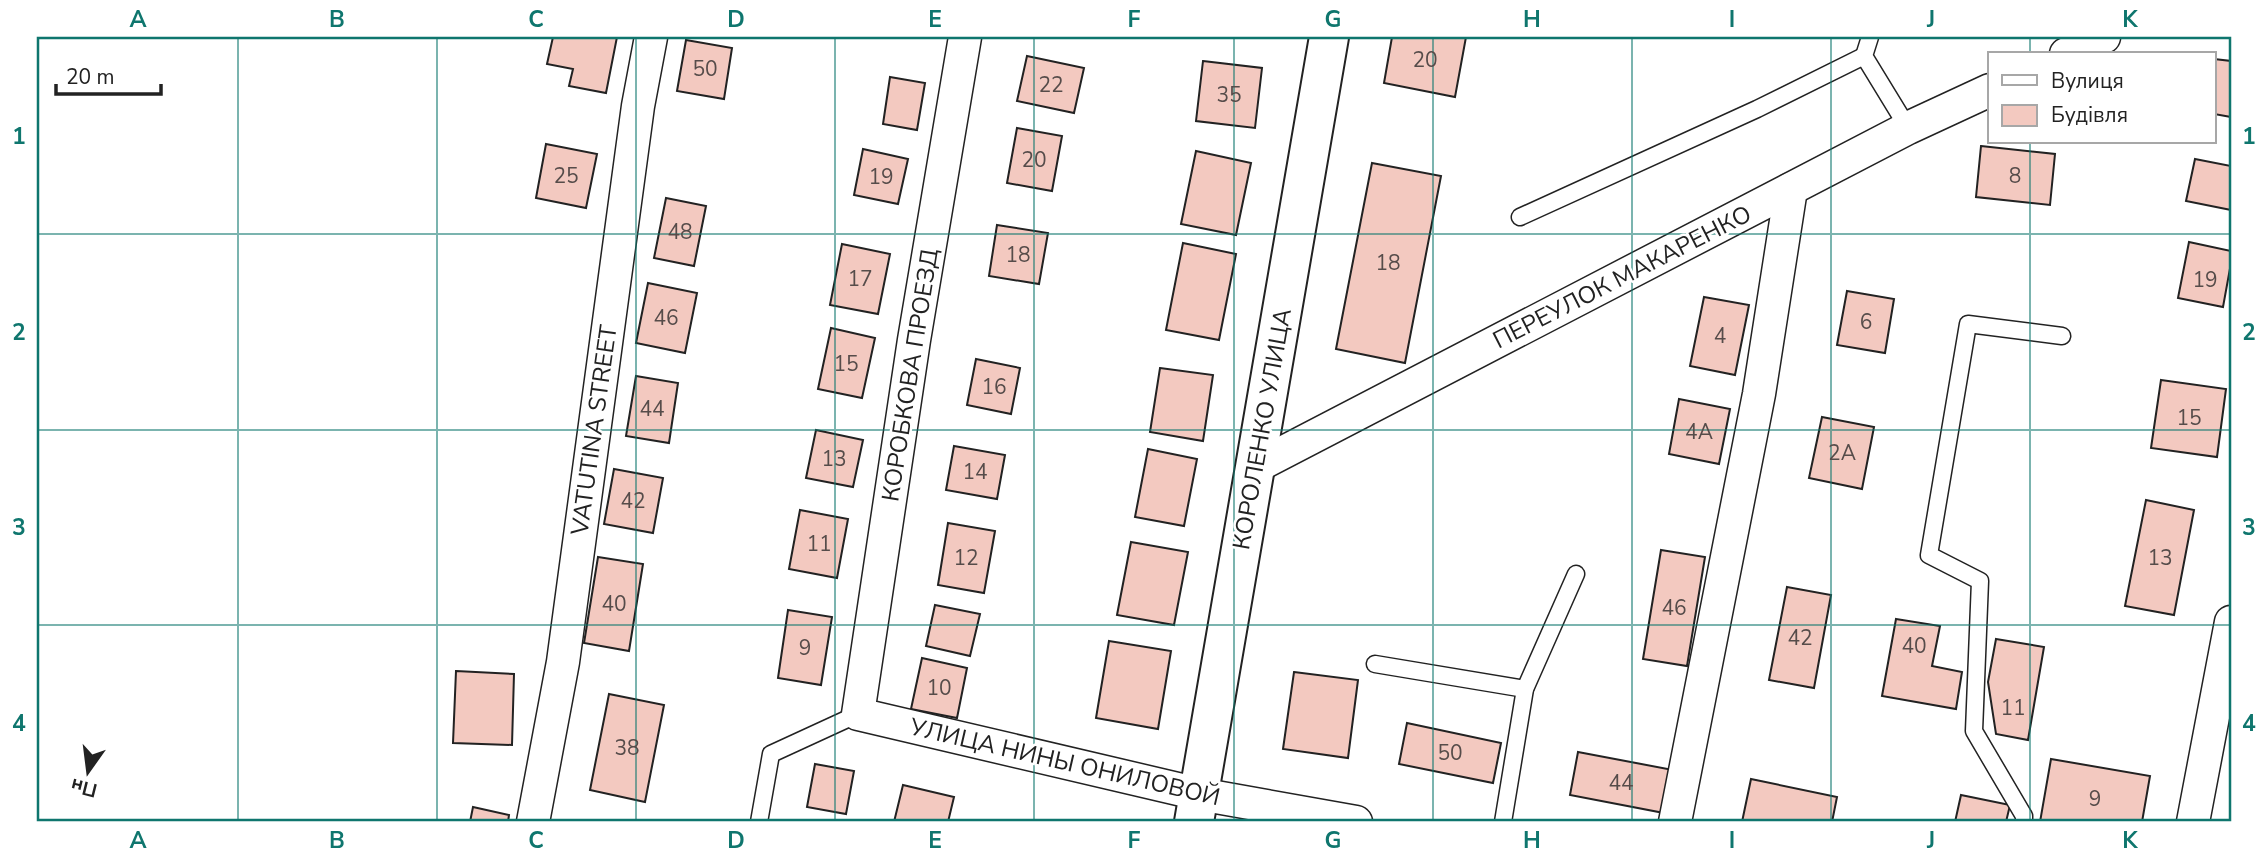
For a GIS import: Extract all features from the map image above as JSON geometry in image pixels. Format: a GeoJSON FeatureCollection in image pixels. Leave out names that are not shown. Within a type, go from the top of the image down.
{"type":"FeatureCollection","features":[{"type":"Feature","properties":{"kind":"street","name":"VATUTINA STREET"},"geometry":{"type":"LineString","coordinates":[[533,822],[563,662],[638,106],[651,37]]}},
{"type":"Feature","properties":{"kind":"street","name":"КОРОБКОВА ПРОЕЗД"},"geometry":{"type":"LineString","coordinates":[[858,714],[914,340],[965,37]]}},
{"type":"Feature","properties":{"kind":"street","name":"КОРОЛЕНКО УЛИЦА"},"geometry":{"type":"LineString","coordinates":[[1197,808],[1329,37]]}},
{"type":"Feature","properties":{"kind":"street"},"geometry":{"type":"LineString","coordinates":[[2070,52],[2104,37]]}},
{"type":"Feature","properties":{"kind":"street","name":"ПЕРЕУЛОК МАКАРЕНКО"},"geometry":{"type":"LineString","coordinates":[[1255,467],[1791,188],[1908,128],[1988,91]]}},
{"type":"Feature","properties":{"kind":"street"},"geometry":{"type":"LineString","coordinates":[[1675,822],[1759,394],[1791,188]]}},
{"type":"Feature","properties":{"kind":"street"},"geometry":{"type":"LineString","coordinates":[[2193,822],[2231,622]]}},
{"type":"Feature","properties":{"kind":"street","name":"УЛИЦА НИНЫ ОНИЛОВОЙ"},"geometry":{"type":"LineString","coordinates":[[858,714],[1197,808],[1356,822]]}},
{"type":"Feature","properties":{"kind":"lane"},"geometry":{"type":"LineString","coordinates":[[1520,217],[1757,109],[1864,56],[1870,37]]}},
{"type":"Feature","properties":{"kind":"lane"},"geometry":{"type":"LineString","coordinates":[[1864,56],[1908,128]]}},
{"type":"Feature","properties":{"kind":"lane"},"geometry":{"type":"LineString","coordinates":[[2024,822],[2024,816],[1974,731],[1980,581],[1929,555],[1968,324],[2062,336]]}},
{"type":"Feature","properties":{"kind":"lane"},"geometry":{"type":"LineString","coordinates":[[1503,822],[1525,690],[1576,574]]}},
{"type":"Feature","properties":{"kind":"lane"},"geometry":{"type":"LineString","coordinates":[[1375,664],[1525,690]]}},
{"type":"Feature","properties":{"kind":"lane"},"geometry":{"type":"LineString","coordinates":[[759,822],[771,754],[858,714]]}},
{"type":"Feature","properties":{"kind":"building"},"geometry":{"type":"Polygon","coordinates":[[[553,37],[617,37],[606,93],[569,86],[573,69],[547,64],[553,37]]]}},
{"type":"Feature","properties":{"kind":"building"},"geometry":{"type":"Polygon","coordinates":[[[1392,37],[1466,37],[1455,97],[1384,83],[1392,37]]]}},
{"type":"Feature","properties":{"kind":"building"},"geometry":{"type":"Polygon","coordinates":[[[686,40],[732,48],[724,99],[677,91],[686,40]]]}},
{"type":"Feature","properties":{"kind":"building"},"geometry":{"type":"Polygon","coordinates":[[[1027,56],[1084,68],[1074,113],[1017,101],[1027,56]]]}},
{"type":"Feature","properties":{"kind":"building"},"geometry":{"type":"Polygon","coordinates":[[[2216,59],[2231,61],[2231,117],[2216,114],[2216,59]]]}},
{"type":"Feature","properties":{"kind":"building"},"geometry":{"type":"Polygon","coordinates":[[[1203,61],[1262,68],[1255,128],[1196,121],[1203,61]]]}},
{"type":"Feature","properties":{"kind":"building"},"geometry":{"type":"Polygon","coordinates":[[[890,77],[925,83],[917,130],[883,124],[890,77]]]}},
{"type":"Feature","properties":{"kind":"building"},"geometry":{"type":"Polygon","coordinates":[[[1017,128],[1062,136],[1052,191],[1007,183],[1017,128]]]}},
{"type":"Feature","properties":{"kind":"building"},"geometry":{"type":"Polygon","coordinates":[[[546,144],[597,154],[586,208],[536,198],[546,144]]]}},
{"type":"Feature","properties":{"kind":"building"},"geometry":{"type":"Polygon","coordinates":[[[1981,146],[2055,154],[2050,205],[1976,197],[1981,146]]]}},
{"type":"Feature","properties":{"kind":"building"},"geometry":{"type":"Polygon","coordinates":[[[863,149],[908,159],[898,204],[854,195],[863,149]]]}},
{"type":"Feature","properties":{"kind":"building"},"geometry":{"type":"Polygon","coordinates":[[[1196,151],[1251,163],[1236,235],[1181,224],[1196,151]]]}},
{"type":"Feature","properties":{"kind":"building"},"geometry":{"type":"Polygon","coordinates":[[[2195,159],[2231,166],[2231,210],[2186,201],[2195,159]]]}},
{"type":"Feature","properties":{"kind":"building"},"geometry":{"type":"Polygon","coordinates":[[[1372,163],[1441,176],[1405,363],[1336,349],[1372,163]]]}},
{"type":"Feature","properties":{"kind":"building"},"geometry":{"type":"Polygon","coordinates":[[[666,198],[706,206],[694,266],[654,258],[666,198]]]}},
{"type":"Feature","properties":{"kind":"building"},"geometry":{"type":"Polygon","coordinates":[[[997,225],[1048,233],[1039,284],[989,276],[997,225]]]}},
{"type":"Feature","properties":{"kind":"building"},"geometry":{"type":"Polygon","coordinates":[[[2189,242],[2231,251],[2223,307],[2178,298],[2189,242]]]}},
{"type":"Feature","properties":{"kind":"building"},"geometry":{"type":"Polygon","coordinates":[[[1183,243],[1236,254],[1219,340],[1166,330],[1183,243]]]}},
{"type":"Feature","properties":{"kind":"building"},"geometry":{"type":"Polygon","coordinates":[[[842,244],[890,254],[878,314],[830,305],[842,244]]]}},
{"type":"Feature","properties":{"kind":"building"},"geometry":{"type":"Polygon","coordinates":[[[648,283],[697,293],[685,353],[636,343],[648,283]]]}},
{"type":"Feature","properties":{"kind":"building"},"geometry":{"type":"Polygon","coordinates":[[[1847,291],[1894,299],[1885,353],[1837,345],[1847,291]]]}},
{"type":"Feature","properties":{"kind":"building"},"geometry":{"type":"Polygon","coordinates":[[[1704,297],[1749,305],[1735,375],[1690,366],[1704,297]]]}},
{"type":"Feature","properties":{"kind":"building"},"geometry":{"type":"Polygon","coordinates":[[[831,328],[875,338],[862,398],[818,389],[831,328]]]}},
{"type":"Feature","properties":{"kind":"building"},"geometry":{"type":"Polygon","coordinates":[[[976,359],[1020,368],[1011,414],[967,405],[976,359]]]}},
{"type":"Feature","properties":{"kind":"building"},"geometry":{"type":"Polygon","coordinates":[[[1160,368],[1213,375],[1203,441],[1150,432],[1160,368]]]}},
{"type":"Feature","properties":{"kind":"building"},"geometry":{"type":"Polygon","coordinates":[[[636,376],[678,383],[669,443],[626,436],[636,376]]]}},
{"type":"Feature","properties":{"kind":"building"},"geometry":{"type":"Polygon","coordinates":[[[2161,380],[2226,389],[2217,457],[2151,448],[2161,380]]]}},
{"type":"Feature","properties":{"kind":"building"},"geometry":{"type":"Polygon","coordinates":[[[1679,399],[1730,409],[1719,464],[1669,454],[1679,399]]]}},
{"type":"Feature","properties":{"kind":"building"},"geometry":{"type":"Polygon","coordinates":[[[1822,417],[1874,427],[1862,489],[1809,478],[1822,417]]]}},
{"type":"Feature","properties":{"kind":"building"},"geometry":{"type":"Polygon","coordinates":[[[816,430],[863,440],[853,487],[806,478],[816,430]]]}},
{"type":"Feature","properties":{"kind":"building"},"geometry":{"type":"Polygon","coordinates":[[[954,446],[1005,455],[997,499],[946,490],[954,446]]]}},
{"type":"Feature","properties":{"kind":"building"},"geometry":{"type":"Polygon","coordinates":[[[1148,449],[1197,459],[1184,526],[1135,517],[1148,449]]]}},
{"type":"Feature","properties":{"kind":"building"},"geometry":{"type":"Polygon","coordinates":[[[614,469],[663,478],[653,533],[604,524],[614,469]]]}},
{"type":"Feature","properties":{"kind":"building"},"geometry":{"type":"Polygon","coordinates":[[[2146,500],[2194,510],[2174,615],[2125,606],[2146,500]]]}},
{"type":"Feature","properties":{"kind":"building"},"geometry":{"type":"Polygon","coordinates":[[[800,510],[848,519],[837,578],[789,569],[800,510]]]}},
{"type":"Feature","properties":{"kind":"building"},"geometry":{"type":"Polygon","coordinates":[[[948,523],[995,531],[984,593],[938,585],[948,523]]]}},
{"type":"Feature","properties":{"kind":"building"},"geometry":{"type":"Polygon","coordinates":[[[1131,542],[1188,552],[1174,625],[1117,615],[1131,542]]]}},
{"type":"Feature","properties":{"kind":"building"},"geometry":{"type":"Polygon","coordinates":[[[1661,550],[1705,557],[1687,666],[1643,659],[1661,550]]]}},
{"type":"Feature","properties":{"kind":"building"},"geometry":{"type":"Polygon","coordinates":[[[598,557],[643,564],[629,651],[584,643],[598,557]]]}},
{"type":"Feature","properties":{"kind":"building"},"geometry":{"type":"Polygon","coordinates":[[[1787,587],[1831,595],[1814,688],[1769,680],[1787,587]]]}},
{"type":"Feature","properties":{"kind":"building"},"geometry":{"type":"Polygon","coordinates":[[[935,605],[980,614],[970,656],[926,646],[935,605]]]}},
{"type":"Feature","properties":{"kind":"building"},"geometry":{"type":"Polygon","coordinates":[[[788,610],[832,617],[821,685],[778,678],[788,610]]]}},
{"type":"Feature","properties":{"kind":"building"},"geometry":{"type":"Polygon","coordinates":[[[1896,619],[1940,626],[1932,666],[1962,672],[1956,709],[1882,696],[1896,619]]]}},
{"type":"Feature","properties":{"kind":"building"},"geometry":{"type":"Polygon","coordinates":[[[1996,639],[2044,647],[2028,740],[1996,734],[1988,682],[1996,639]]]}},
{"type":"Feature","properties":{"kind":"building"},"geometry":{"type":"Polygon","coordinates":[[[1109,641],[1171,651],[1158,729],[1096,718],[1109,641]]]}},
{"type":"Feature","properties":{"kind":"building"},"geometry":{"type":"Polygon","coordinates":[[[922,658],[967,668],[957,718],[911,709],[922,658]]]}},
{"type":"Feature","properties":{"kind":"building"},"geometry":{"type":"Polygon","coordinates":[[[456,671],[514,674],[512,745],[453,743],[456,671]]]}},
{"type":"Feature","properties":{"kind":"building"},"geometry":{"type":"Polygon","coordinates":[[[1294,672],[1358,680],[1348,758],[1283,749],[1294,672]]]}},
{"type":"Feature","properties":{"kind":"building"},"geometry":{"type":"Polygon","coordinates":[[[609,694],[664,705],[645,802],[590,790],[609,694]]]}},
{"type":"Feature","properties":{"kind":"building"},"geometry":{"type":"Polygon","coordinates":[[[1407,723],[1501,743],[1493,783],[1399,764],[1407,723]]]}},
{"type":"Feature","properties":{"kind":"building"},"geometry":{"type":"Polygon","coordinates":[[[1578,752],[1673,770],[1664,813],[1570,795],[1578,752]]]}},
{"type":"Feature","properties":{"kind":"building"},"geometry":{"type":"Polygon","coordinates":[[[2051,759],[2150,776],[2142,822],[2040,822],[2051,759]]]}},
{"type":"Feature","properties":{"kind":"building"},"geometry":{"type":"Polygon","coordinates":[[[815,764],[854,771],[846,814],[807,807],[815,764]]]}},
{"type":"Feature","properties":{"kind":"building"},"geometry":{"type":"Polygon","coordinates":[[[1751,779],[1837,797],[1832,822],[1742,822],[1751,779]]]}},
{"type":"Feature","properties":{"kind":"building"},"geometry":{"type":"Polygon","coordinates":[[[903,785],[954,797],[948,822],[894,822],[903,785]]]}},
{"type":"Feature","properties":{"kind":"building"},"geometry":{"type":"Polygon","coordinates":[[[1961,795],[2010,805],[2006,822],[1955,822],[1961,795]]]}},
{"type":"Feature","properties":{"kind":"building"},"geometry":{"type":"Polygon","coordinates":[[[473,807],[509,815],[508,822],[470,822],[473,807]]]}}]}
